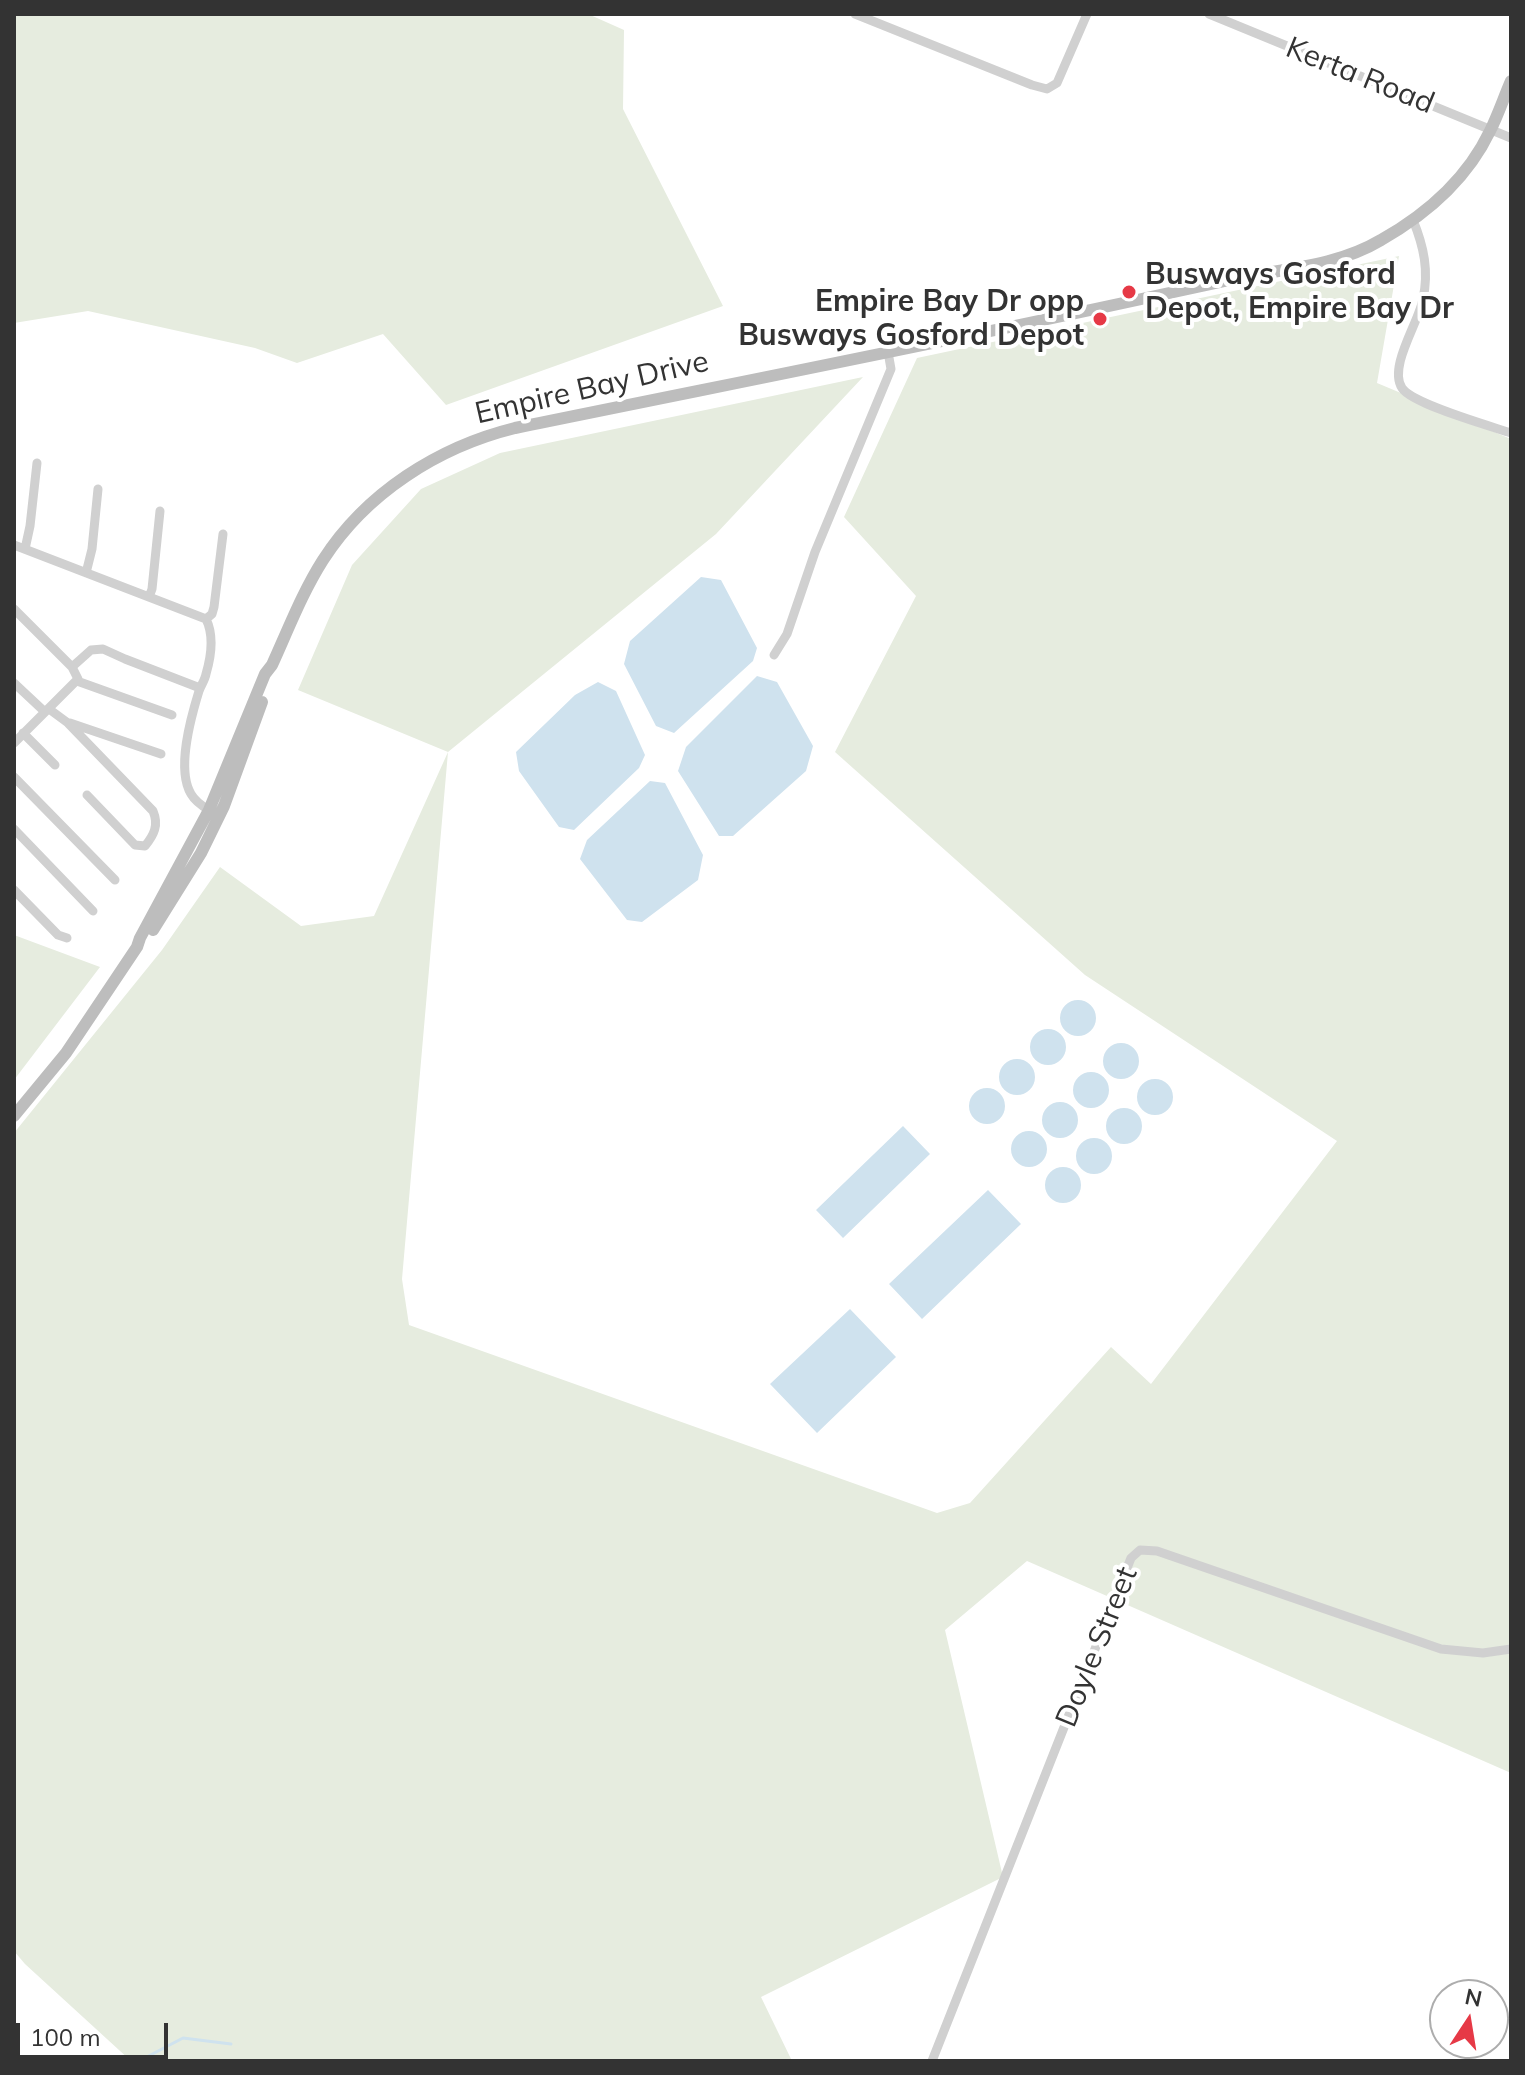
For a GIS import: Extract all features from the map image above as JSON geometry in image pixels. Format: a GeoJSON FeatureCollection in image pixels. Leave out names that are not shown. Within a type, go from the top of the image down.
{"type":"FeatureCollection","features":[{"type":"Feature","properties":{"kind":"main road","name":"Empire Bay Drive"},"geometry":{"type":"LineString","coordinates":[[14,1116],[66,1053],[137,947],[209,810],[265,674],[324,558],[364,510],[404,477],[476,439],[515,428],[1321,264],[1366,248],[1413,220],[1467,170],[1491,130],[1511,81]]}},
{"type":"Feature","properties":{"kind":"main road","name":"Empire Bay Drive"},"geometry":{"type":"LineString","coordinates":[[137,947],[147,939],[201,853],[224,806],[272,665]]}},
{"type":"Feature","properties":{"kind":"main road"},"geometry":{"type":"LineString","coordinates":[[201,853],[201,841],[211,820],[209,810],[222,799],[237,772]]}},
{"type":"Feature","properties":{"kind":"street"},"geometry":{"type":"LineString","coordinates":[[855,14],[1047,89],[1057,83],[1087,14]]}},
{"type":"Feature","properties":{"kind":"street","name":"Kerta Road"},"geometry":{"type":"LineString","coordinates":[[1209,14],[1511,138]]}},
{"type":"Feature","properties":{"kind":"street"},"geometry":{"type":"LineString","coordinates":[[1413,220],[1423,247],[1426,274],[1423,302],[1399,367],[1402,389],[1436,407],[1511,433]]}},
{"type":"Feature","properties":{"kind":"street"},"geometry":{"type":"LineString","coordinates":[[774,655],[787,634],[815,552],[891,369],[888,352]]}},
{"type":"Feature","properties":{"kind":"street"},"geometry":{"type":"LineString","coordinates":[[25,549],[37,463]]}},
{"type":"Feature","properties":{"kind":"street"},"geometry":{"type":"LineString","coordinates":[[86,573],[98,489]]}},
{"type":"Feature","properties":{"kind":"street"},"geometry":{"type":"LineString","coordinates":[[149,597],[160,511]]}},
{"type":"Feature","properties":{"kind":"street"},"geometry":{"type":"LineString","coordinates":[[206,619],[214,607],[223,534]]}},
{"type":"Feature","properties":{"kind":"street"},"geometry":{"type":"LineString","coordinates":[[14,545],[206,619],[210,630],[206,676],[200,688],[185,767],[190,794],[209,810]]}},
{"type":"Feature","properties":{"kind":"street"},"geometry":{"type":"LineString","coordinates":[[14,609],[78,676],[77,681],[17,739],[55,765]]}},
{"type":"Feature","properties":{"kind":"street"},"geometry":{"type":"LineString","coordinates":[[72,667],[91,650],[103,649],[200,688]]}},
{"type":"Feature","properties":{"kind":"street"},"geometry":{"type":"LineString","coordinates":[[77,681],[172,715]]}},
{"type":"Feature","properties":{"kind":"street"},"geometry":{"type":"LineString","coordinates":[[14,683],[68,723],[161,754]]}},
{"type":"Feature","properties":{"kind":"street"},"geometry":{"type":"LineString","coordinates":[[68,723],[153,811],[156,828],[145,846],[135,845],[87,795]]}},
{"type":"Feature","properties":{"kind":"street"},"geometry":{"type":"LineString","coordinates":[[14,777],[115,880]]}},
{"type":"Feature","properties":{"kind":"street"},"geometry":{"type":"LineString","coordinates":[[14,829],[93,911]]}},
{"type":"Feature","properties":{"kind":"street"},"geometry":{"type":"LineString","coordinates":[[14,890],[58,935],[67,938]]}},
{"type":"Feature","properties":{"kind":"street","name":"Doyle Street"},"geometry":{"type":"LineString","coordinates":[[932,2061],[1131,1558],[1140,1550],[1157,1551],[1441,1649],[1483,1653],[1511,1649]]}},
{"type":"Feature","properties":{"kind":"shaded area"},"geometry":{"type":"Polygon","coordinates":[[[14,14],[588,14],[624,30],[623,109],[723,306],[446,405],[383,334],[297,363],[255,348],[88,311],[14,323],[14,14]]]}},
{"type":"Feature","properties":{"kind":"shaded area"},"geometry":{"type":"Polygon","coordinates":[[[1399,256],[1377,383],[1511,439],[1511,1773],[1027,1561],[945,1630],[1003,1877],[761,1997],[792,2061],[131,2061],[25,1964],[14,1951],[14,1133],[162,950],[220,867],[301,926],[374,916],[448,752],[402,1279],[409,1325],[937,1513],[970,1503],[1111,1347],[1151,1384],[1337,1141],[1085,975],[835,752],[916,596],[844,517],[917,358],[1399,256]]]}},
{"type":"Feature","properties":{"kind":"shaded area"},"geometry":{"type":"Polygon","coordinates":[[[863,377],[716,534],[448,752],[298,690],[352,565],[421,489],[500,453],[863,377]]]}},
{"type":"Feature","properties":{"kind":"shaded area"},"geometry":{"type":"Polygon","coordinates":[[[14,935],[100,967],[14,1080],[14,935]]]}},
{"type":"Feature","properties":{"kind":"water"},"geometry":{"type":"Polygon","coordinates":[[[701,577],[721,580],[757,648],[753,661],[674,733],[656,726],[624,664],[630,641],[701,577]]]}},
{"type":"Feature","properties":{"kind":"water"},"geometry":{"type":"Polygon","coordinates":[[[757,676],[777,682],[813,746],[806,771],[733,836],[719,836],[678,771],[686,747],[757,676]]]}},
{"type":"Feature","properties":{"kind":"water"},"geometry":{"type":"Polygon","coordinates":[[[598,682],[616,691],[645,755],[639,768],[574,830],[559,827],[519,771],[516,752],[575,695],[598,682]]]}},
{"type":"Feature","properties":{"kind":"water"},"geometry":{"type":"Polygon","coordinates":[[[650,781],[665,783],[703,855],[698,880],[642,922],[627,920],[580,859],[587,840],[650,781]]]}},
{"type":"Feature","properties":{"kind":"water"},"geometry":{"type":"Polygon","coordinates":[[[1078,1000],[1091,1005],[1096,1018],[1091,1031],[1078,1036],[1065,1031],[1060,1018],[1065,1005],[1078,1000]]]}},
{"type":"Feature","properties":{"kind":"water"},"geometry":{"type":"Polygon","coordinates":[[[1048,1029],[1061,1034],[1066,1047],[1061,1060],[1048,1065],[1035,1060],[1030,1047],[1035,1034],[1048,1029]]]}},
{"type":"Feature","properties":{"kind":"water"},"geometry":{"type":"Polygon","coordinates":[[[1121,1043],[1134,1048],[1139,1061],[1134,1074],[1121,1079],[1108,1074],[1103,1061],[1108,1048],[1121,1043]]]}},
{"type":"Feature","properties":{"kind":"water"},"geometry":{"type":"Polygon","coordinates":[[[1017,1059],[1030,1064],[1035,1077],[1030,1090],[1017,1095],[1004,1090],[999,1077],[1004,1064],[1017,1059]]]}},
{"type":"Feature","properties":{"kind":"water"},"geometry":{"type":"Polygon","coordinates":[[[1091,1072],[1104,1077],[1109,1090],[1104,1103],[1091,1108],[1078,1103],[1073,1090],[1078,1077],[1091,1072]]]}},
{"type":"Feature","properties":{"kind":"water"},"geometry":{"type":"Polygon","coordinates":[[[1155,1079],[1168,1084],[1173,1097],[1168,1110],[1155,1115],[1142,1110],[1137,1097],[1142,1084],[1155,1079]]]}},
{"type":"Feature","properties":{"kind":"water"},"geometry":{"type":"Polygon","coordinates":[[[987,1088],[1000,1093],[1005,1106],[1000,1119],[987,1124],[974,1119],[969,1106],[974,1093],[987,1088]]]}},
{"type":"Feature","properties":{"kind":"water"},"geometry":{"type":"Polygon","coordinates":[[[1060,1102],[1073,1107],[1078,1120],[1073,1133],[1060,1138],[1047,1133],[1042,1120],[1047,1107],[1060,1102]]]}},
{"type":"Feature","properties":{"kind":"water"},"geometry":{"type":"Polygon","coordinates":[[[1124,1108],[1137,1113],[1142,1126],[1137,1139],[1124,1144],[1111,1139],[1106,1126],[1111,1113],[1124,1108]]]}},
{"type":"Feature","properties":{"kind":"water"},"geometry":{"type":"Polygon","coordinates":[[[903,1126],[930,1154],[843,1238],[816,1210],[903,1126]]]}},
{"type":"Feature","properties":{"kind":"water"},"geometry":{"type":"Polygon","coordinates":[[[1029,1131],[1042,1136],[1047,1149],[1042,1162],[1029,1167],[1016,1162],[1011,1149],[1016,1136],[1029,1131]]]}},
{"type":"Feature","properties":{"kind":"water"},"geometry":{"type":"Polygon","coordinates":[[[1094,1138],[1107,1143],[1112,1156],[1107,1169],[1094,1174],[1081,1169],[1076,1156],[1081,1143],[1094,1138]]]}},
{"type":"Feature","properties":{"kind":"water"},"geometry":{"type":"Polygon","coordinates":[[[1063,1167],[1076,1172],[1081,1185],[1076,1198],[1063,1203],[1050,1198],[1045,1185],[1050,1172],[1063,1167]]]}},
{"type":"Feature","properties":{"kind":"water"},"geometry":{"type":"Polygon","coordinates":[[[988,1190],[1021,1224],[922,1319],[889,1284],[988,1190]]]}},
{"type":"Feature","properties":{"kind":"water"},"geometry":{"type":"Polygon","coordinates":[[[850,1309],[896,1357],[817,1433],[770,1384],[850,1309]]]}},
{"type":"Feature","properties":{"kind":"waterway"},"geometry":{"type":"LineString","coordinates":[[139,2061],[183,2038],[231,2044]]}},
{"type":"Feature","properties":{"kind":"place","name":"Busways Gosford Depot, Empire Bay Dr"},"geometry":{"type":"Point","coordinates":[1129,292]}},
{"type":"Feature","properties":{"kind":"place","name":"Empire Bay Dr opp Busways Gosford Depot"},"geometry":{"type":"Point","coordinates":[1100,319]}}]}
